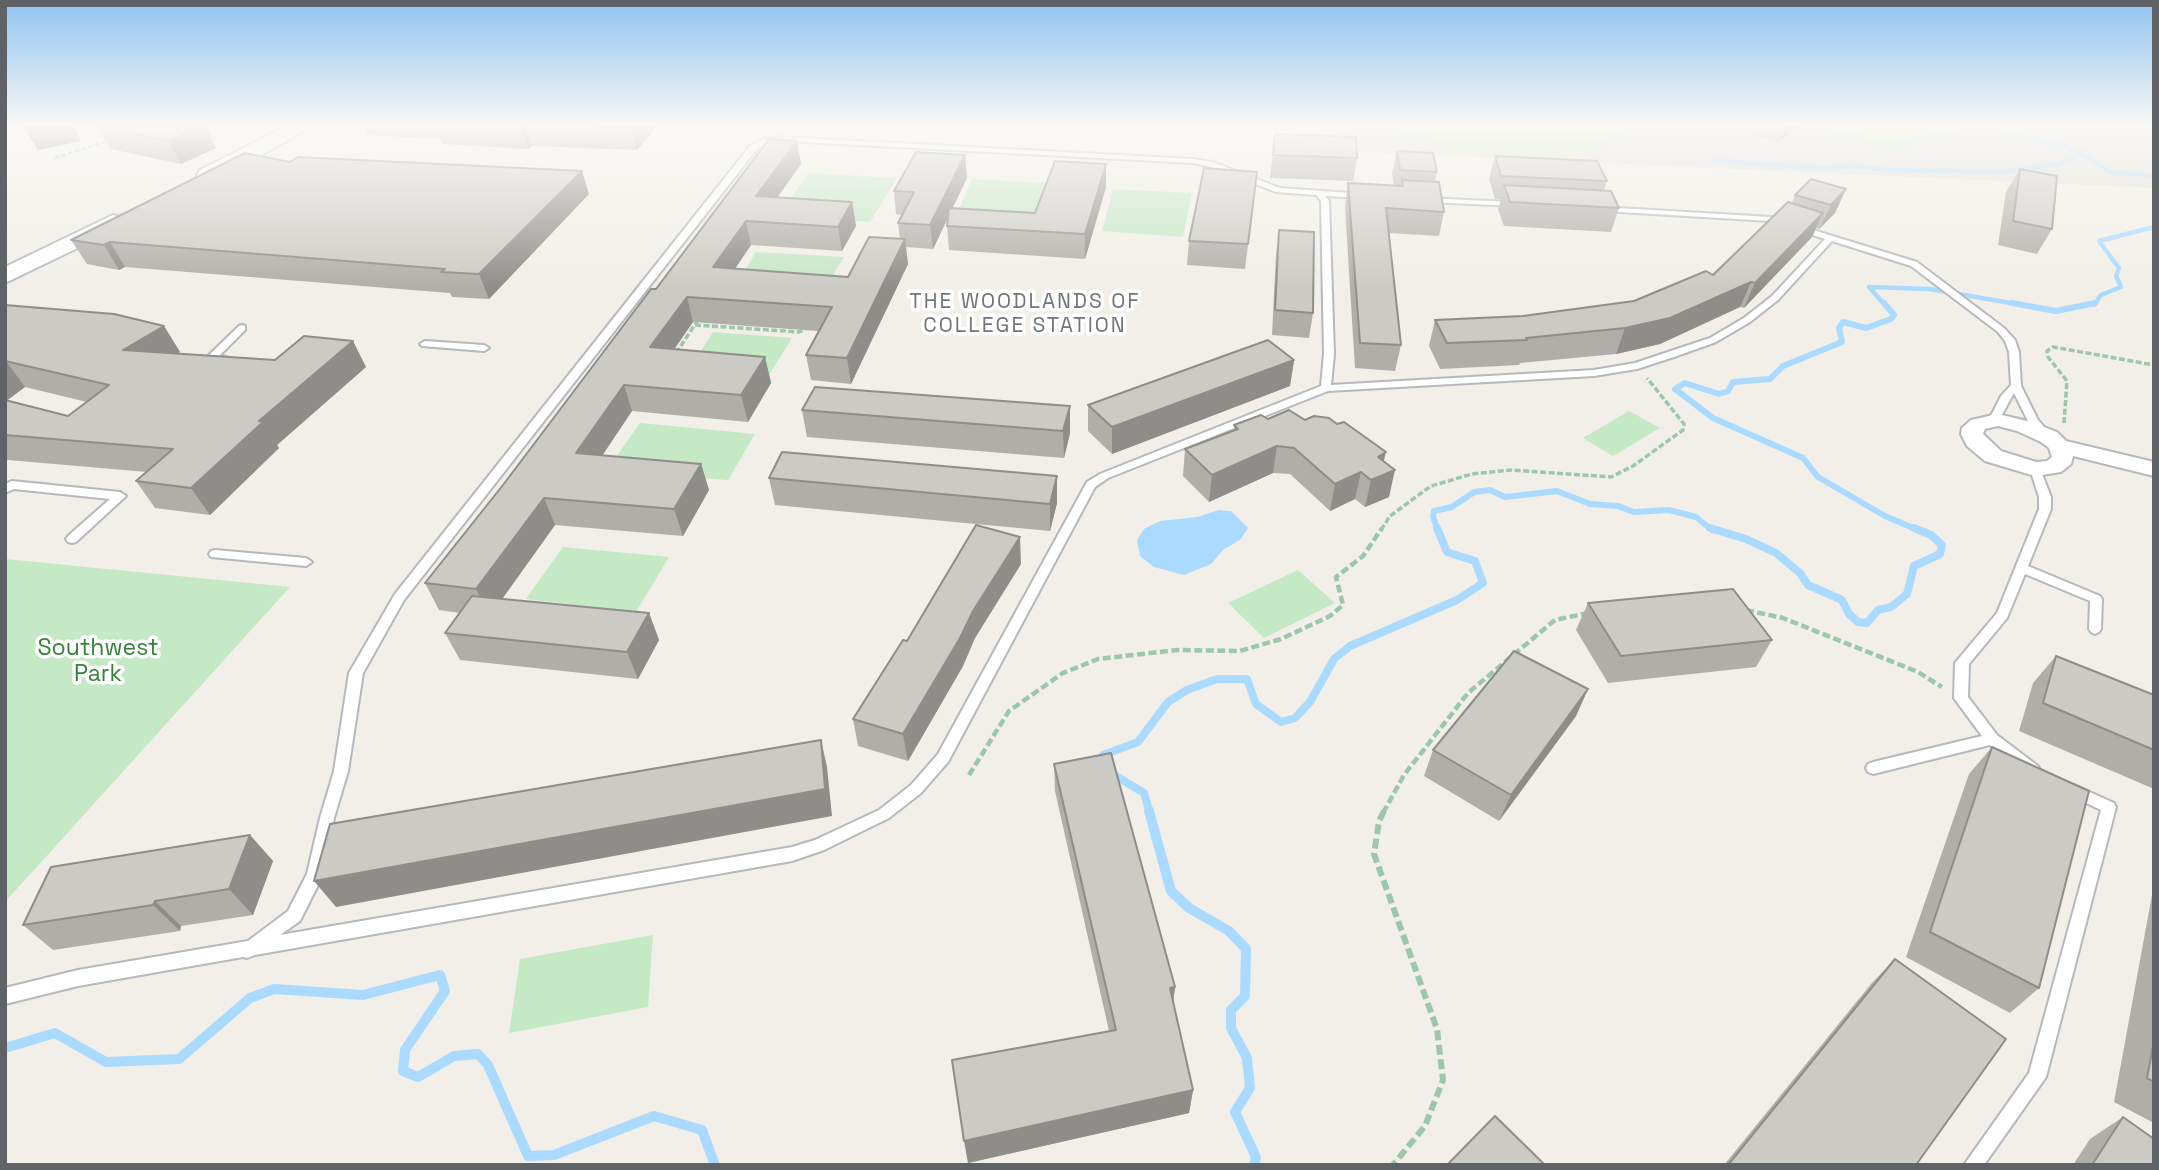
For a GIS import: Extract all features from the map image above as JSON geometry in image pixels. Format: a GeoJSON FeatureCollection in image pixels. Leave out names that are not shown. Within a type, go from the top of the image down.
{"type":"FeatureCollection","features":[{"type":"Feature","properties":{"kind":"main road"},"geometry":{"type":"LineString","coordinates":[[186,185],[195,181]]}},
{"type":"Feature","properties":{"kind":"main road"},"geometry":{"type":"LineString","coordinates":[[5,276],[129,214]]}},
{"type":"Feature","properties":{"kind":"street"},"geometry":{"type":"LineString","coordinates":[[2058,444],[2035,469],[2006,462],[1982,449],[1972,434],[1973,428],[1987,421],[2024,426],[2058,444],[2154,481]]}},
{"type":"Feature","properties":{"kind":"street"},"geometry":{"type":"LineString","coordinates":[[2058,444],[2154,469]]}},
{"type":"Feature","properties":{"kind":"lane"},"geometry":{"type":"LineString","coordinates":[[247,951],[294,916],[315,875],[327,818],[341,771],[356,673],[399,597],[727,181]]}},
{"type":"Feature","properties":{"kind":"lane"},"geometry":{"type":"LineString","coordinates":[[1254,181],[1279,190],[1370,196]]}},
{"type":"Feature","properties":{"kind":"lane"},"geometry":{"type":"LineString","coordinates":[[1320,194],[1325,201],[1329,354],[1326,388]]}},
{"type":"Feature","properties":{"kind":"lane"},"geometry":{"type":"LineString","coordinates":[[1412,199],[1519,204]]}},
{"type":"Feature","properties":{"kind":"lane"},"geometry":{"type":"LineString","coordinates":[[1586,208],[1771,219],[1914,264],[2010,340],[2014,352],[2016,386],[2033,421],[2058,444]]}},
{"type":"Feature","properties":{"kind":"lane"},"geometry":{"type":"LineString","coordinates":[[5,996],[78,978],[792,855],[884,814],[916,789],[943,758],[1091,485],[1121,469],[1326,388],[1594,373],[1637,366],[1713,340],[1747,320],[1775,298],[1830,238]]}},
{"type":"Feature","properties":{"kind":"lane"},"geometry":{"type":"LineString","coordinates":[[237,360],[211,358],[242,328]]}},
{"type":"Feature","properties":{"kind":"lane"},"geometry":{"type":"LineString","coordinates":[[425,344],[484,348]]}},
{"type":"Feature","properties":{"kind":"lane"},"geometry":{"type":"LineString","coordinates":[[1987,421],[1996,416],[2006,396],[2016,386]]}},
{"type":"Feature","properties":{"kind":"lane"},"geometry":{"type":"LineString","coordinates":[[1973,1165],[2037,1077],[2109,807],[2056,782],[1992,739],[1961,698],[1962,663],[2003,615],[2045,509],[2045,497],[2035,469]]}},
{"type":"Feature","properties":{"kind":"lane"},"geometry":{"type":"LineString","coordinates":[[5,489],[12,485],[120,496],[72,539]]}},
{"type":"Feature","properties":{"kind":"lane"},"geometry":{"type":"LineString","coordinates":[[215,554],[306,562]]}},
{"type":"Feature","properties":{"kind":"lane"},"geometry":{"type":"LineString","coordinates":[[2022,568],[2096,599],[2095,629]]}},
{"type":"Feature","properties":{"kind":"lane"},"geometry":{"type":"LineString","coordinates":[[1874,768],[1992,739]]}},
{"type":"Feature","properties":{"kind":"path"},"geometry":{"type":"LineString","coordinates":[[674,355],[703,313]]}},
{"type":"Feature","properties":{"kind":"path"},"geometry":{"type":"LineString","coordinates":[[695,325],[799,332],[809,326]]}},
{"type":"Feature","properties":{"kind":"path"},"geometry":{"type":"LineString","coordinates":[[2058,444],[2067,381],[2048,357],[2047,351],[2053,347],[2068,348],[2154,365]]}},
{"type":"Feature","properties":{"kind":"path"},"geometry":{"type":"LineString","coordinates":[[968,775],[1009,711],[1063,673],[1098,659],[1177,650],[1240,651],[1281,639],[1330,616],[1343,605],[1336,576],[1363,556],[1390,516],[1431,486],[1472,474],[1511,470],[1611,477],[1633,466],[1683,430],[1684,424],[1637,366]]}},
{"type":"Feature","properties":{"kind":"path"},"geometry":{"type":"LineString","coordinates":[[1737,608],[1796,623],[1918,671],[1961,698]]}},
{"type":"Feature","properties":{"kind":"path"},"geometry":{"type":"LineString","coordinates":[[1393,1165],[1425,1126],[1443,1080],[1437,1029],[1374,855],[1379,821],[1404,775],[1468,693],[1555,620],[1594,611]]}},
{"type":"Feature","properties":{"kind":"shaded area"},"geometry":{"type":"Polygon","coordinates":[[[1991,181],[2154,181],[2154,188],[1991,181]]]}},
{"type":"Feature","properties":{"kind":"green space"},"geometry":{"type":"Polygon","coordinates":[[[804,181],[895,181],[870,222],[780,214],[804,181]]]}},
{"type":"Feature","properties":{"kind":"green space"},"geometry":{"type":"Polygon","coordinates":[[[971,181],[1047,183],[1032,229],[953,223],[971,181]]]}},
{"type":"Feature","properties":{"kind":"green space"},"geometry":{"type":"Polygon","coordinates":[[[1113,189],[1192,193],[1183,237],[1102,231],[1113,189]]]}},
{"type":"Feature","properties":{"kind":"green space"},"geometry":{"type":"Polygon","coordinates":[[[756,252],[844,257],[823,293],[735,286],[756,252]]]}},
{"type":"Feature","properties":{"kind":"green space"},"geometry":{"type":"Polygon","coordinates":[[[713,332],[792,338],[769,375],[691,367],[713,332]]]}},
{"type":"Feature","properties":{"kind":"green space"},"geometry":{"type":"Polygon","coordinates":[[[1629,411],[1660,428],[1613,456],[1583,438],[1629,411]]]}},
{"type":"Feature","properties":{"kind":"green space"},"geometry":{"type":"Polygon","coordinates":[[[640,423],[755,434],[728,480],[606,471],[640,423]]]}},
{"type":"Feature","properties":{"kind":"green space"},"geometry":{"type":"Polygon","coordinates":[[[563,547],[669,557],[636,612],[526,599],[563,547]]]}},
{"type":"Feature","properties":{"kind":"green space","name":"Southwest Park"},"geometry":{"type":"Polygon","coordinates":[[[5,559],[290,587],[5,902],[5,559]]]}},
{"type":"Feature","properties":{"kind":"green space"},"geometry":{"type":"Polygon","coordinates":[[[1298,570],[1335,603],[1264,638],[1228,603],[1298,570]]]}},
{"type":"Feature","properties":{"kind":"green space"},"geometry":{"type":"Polygon","coordinates":[[[653,935],[648,1007],[509,1033],[520,959],[653,935]]]}},
{"type":"Feature","properties":{"kind":"water"},"geometry":{"type":"Polygon","coordinates":[[[1219,510],[1231,511],[1248,528],[1241,539],[1223,550],[1211,564],[1184,575],[1154,567],[1140,556],[1137,540],[1144,529],[1160,521],[1197,517],[1219,510]]]}},
{"type":"Feature","properties":{"kind":"building"},"geometry":{"type":"Polygon","coordinates":[[[190,181],[572,181],[479,274],[110,242],[104,245],[71,240],[190,181]]]}},
{"type":"Feature","properties":{"kind":"building"},"geometry":{"type":"Polygon","coordinates":[[[738,181],[767,181],[756,196],[852,202],[838,227],[746,221],[713,267],[848,277],[869,237],[905,239],[847,358],[806,355],[832,307],[687,297],[650,347],[765,357],[741,395],[624,385],[576,453],[701,464],[674,509],[544,498],[476,589],[425,583],[503,485],[651,289],[656,289],[738,181]]]}},
{"type":"Feature","properties":{"kind":"building"},"geometry":{"type":"Polygon","coordinates":[[[900,181],[952,181],[930,225],[898,223],[914,192],[894,191],[900,181]]]}},
{"type":"Feature","properties":{"kind":"building"},"geometry":{"type":"Polygon","coordinates":[[[1047,181],[1101,181],[1085,234],[947,226],[949,208],[1035,213],[1047,181]]]}},
{"type":"Feature","properties":{"kind":"building"},"geometry":{"type":"Polygon","coordinates":[[[1201,181],[1256,181],[1248,244],[1189,241],[1201,181]]]}},
{"type":"Feature","properties":{"kind":"building"},"geometry":{"type":"Polygon","coordinates":[[[1402,181],[1439,182],[1444,212],[1386,208],[1401,345],[1360,343],[1348,183],[1403,186],[1402,181]]]}},
{"type":"Feature","properties":{"kind":"building"},"geometry":{"type":"Polygon","coordinates":[[[1809,181],[1846,189],[1831,205],[1795,195],[1809,181]]]}},
{"type":"Feature","properties":{"kind":"building"},"geometry":{"type":"Polygon","coordinates":[[[2018,181],[2057,181],[2052,229],[2013,221],[2018,181]]]}},
{"type":"Feature","properties":{"kind":"building"},"geometry":{"type":"Polygon","coordinates":[[[1504,185],[1611,191],[1619,208],[1510,202],[1504,185]]]}},
{"type":"Feature","properties":{"kind":"building"},"geometry":{"type":"Polygon","coordinates":[[[1788,202],[1823,213],[1755,283],[1751,282],[1670,318],[1625,328],[1526,338],[1527,340],[1447,343],[1435,320],[1523,316],[1634,301],[1706,271],[1713,275],[1788,202]]]}},
{"type":"Feature","properties":{"kind":"building"},"geometry":{"type":"Polygon","coordinates":[[[1279,230],[1314,232],[1313,313],[1275,310],[1279,230]]]}},
{"type":"Feature","properties":{"kind":"building"},"geometry":{"type":"Polygon","coordinates":[[[5,305],[114,314],[164,326],[123,350],[275,360],[304,336],[353,341],[259,421],[263,422],[191,488],[136,481],[173,449],[5,435],[5,400],[68,416],[109,385],[5,361],[5,305]]]}},
{"type":"Feature","properties":{"kind":"building"},"geometry":{"type":"Polygon","coordinates":[[[1268,340],[1294,360],[1112,427],[1088,405],[1268,340]]]}},
{"type":"Feature","properties":{"kind":"building"},"geometry":{"type":"Polygon","coordinates":[[[815,387],[1070,406],[1063,431],[802,410],[815,387]]]}},
{"type":"Feature","properties":{"kind":"building"},"geometry":{"type":"Polygon","coordinates":[[[1289,410],[1305,420],[1314,416],[1329,418],[1337,424],[1344,422],[1386,452],[1378,457],[1395,470],[1371,480],[1361,472],[1335,484],[1294,448],[1277,446],[1212,475],[1185,449],[1238,429],[1234,425],[1261,415],[1268,419],[1289,410]]]}},
{"type":"Feature","properties":{"kind":"building"},"geometry":{"type":"Polygon","coordinates":[[[782,452],[1057,476],[1050,504],[769,478],[782,452]]]}},
{"type":"Feature","properties":{"kind":"building"},"geometry":{"type":"Polygon","coordinates":[[[976,525],[1020,537],[973,611],[903,734],[853,719],[903,640],[907,641],[976,525]]]}},
{"type":"Feature","properties":{"kind":"building"},"geometry":{"type":"Polygon","coordinates":[[[1733,589],[1772,640],[1621,656],[1588,603],[1733,589]]]}},
{"type":"Feature","properties":{"kind":"building"},"geometry":{"type":"Polygon","coordinates":[[[472,596],[649,613],[627,652],[445,633],[472,596]]]}},
{"type":"Feature","properties":{"kind":"building"},"geometry":{"type":"Polygon","coordinates":[[[1514,651],[1588,689],[1511,795],[1433,750],[1514,651]]]}},
{"type":"Feature","properties":{"kind":"building"},"geometry":{"type":"Polygon","coordinates":[[[2056,656],[2154,695],[2154,750],[2043,703],[2056,656]]]}},
{"type":"Feature","properties":{"kind":"building"},"geometry":{"type":"Polygon","coordinates":[[[821,740],[825,789],[314,881],[330,824],[821,740]]]}},
{"type":"Feature","properties":{"kind":"building"},"geometry":{"type":"Polygon","coordinates":[[[1992,747],[2089,791],[2039,988],[1930,932],[1992,747]]]}},
{"type":"Feature","properties":{"kind":"building"},"geometry":{"type":"Polygon","coordinates":[[[1111,753],[1175,987],[1170,988],[1193,1090],[964,1141],[952,1060],[1116,1030],[1054,764],[1111,753]]]}},
{"type":"Feature","properties":{"kind":"building"},"geometry":{"type":"Polygon","coordinates":[[[250,835],[229,889],[155,901],[153,905],[23,925],[51,867],[250,835]]]}},
{"type":"Feature","properties":{"kind":"building"},"geometry":{"type":"Polygon","coordinates":[[[1895,959],[2006,1039],[1916,1165],[1728,1165],[1895,959]]]}},
{"type":"Feature","properties":{"kind":"building"},"geometry":{"type":"Polygon","coordinates":[[[2154,1041],[2154,1082],[2147,1078],[2154,1041]]]}},
{"type":"Feature","properties":{"kind":"building"},"geometry":{"type":"Polygon","coordinates":[[[1495,1116],[1545,1165],[1447,1165],[1495,1116]]]}},
{"type":"Feature","properties":{"kind":"building"},"geometry":{"type":"Polygon","coordinates":[[[2123,1117],[2154,1139],[2154,1165],[2092,1165],[2123,1117]]]}},
{"type":"Feature","properties":{"kind":"waterway"},"geometry":{"type":"LineString","coordinates":[[2094,305],[2101,295],[2121,287],[2116,276],[2119,268],[2099,241],[2154,227]]}},
{"type":"Feature","properties":{"kind":"waterway"},"geometry":{"type":"LineString","coordinates":[[1885,305],[1869,287],[1930,289],[2022,305]]}},
{"type":"Feature","properties":{"kind":"waterway"},"geometry":{"type":"LineString","coordinates":[[1884,303],[1894,315],[1891,319],[1866,328],[1843,322],[1839,328],[1842,342],[1783,366],[1770,379],[1733,382],[1728,391],[1719,394],[1685,383],[1675,389],[1713,418],[1803,458],[1818,477],[1885,516],[1918,530]]}},
{"type":"Feature","properties":{"kind":"waterway"},"geometry":{"type":"LineString","coordinates":[[2012,303],[2056,311],[2095,303]]}},
{"type":"Feature","properties":{"kind":"waterway"},"geometry":{"type":"LineString","coordinates":[[1438,530],[1433,517],[1434,511],[1452,507],[1474,492],[1490,490],[1505,497],[1557,491],[1590,504],[1618,506],[1634,512],[1669,510],[1696,517],[1712,530]]}},
{"type":"Feature","properties":{"kind":"waterway"},"geometry":{"type":"LineString","coordinates":[[1101,760],[1103,755],[1138,742],[1168,702],[1187,690],[1217,679],[1247,679],[1256,704],[1281,722],[1295,718],[1310,702],[1334,659],[1350,646],[1457,600],[1483,583],[1475,561],[1447,552],[1437,528]]}},
{"type":"Feature","properties":{"kind":"waterway"},"geometry":{"type":"LineString","coordinates":[[1710,528],[1746,539],[1776,553],[1800,573],[1808,585],[1842,600],[1849,614],[1858,622],[1867,623],[1878,610],[1891,607],[1907,594],[1914,566],[1940,554],[1942,545],[1931,535],[1914,528]]}},
{"type":"Feature","properties":{"kind":"waterway"},"geometry":{"type":"LineString","coordinates":[[1111,773],[1144,793],[1150,813]]}},
{"type":"Feature","properties":{"kind":"waterway"},"geometry":{"type":"LineString","coordinates":[[1149,811],[1171,891],[1189,908],[1229,931],[1246,949],[1245,996],[1231,1010],[1231,1028],[1247,1058],[1250,1088],[1235,1112],[1256,1157],[1254,1165]]}},
{"type":"Feature","properties":{"kind":"waterway"},"geometry":{"type":"LineString","coordinates":[[5,1048],[55,1033],[106,1062],[179,1059],[250,998],[274,989],[363,995],[440,975],[445,991],[405,1050],[403,1071],[418,1077],[454,1056],[478,1054],[488,1065],[528,1156],[554,1155],[654,1116],[702,1130],[715,1165]]}},
{"type":"Feature","properties":{"kind":"district","name":"THE WOODLANDS OF COLLEGE STATION"},"geometry":{"type":"Point","coordinates":[1025,314]}}]}
